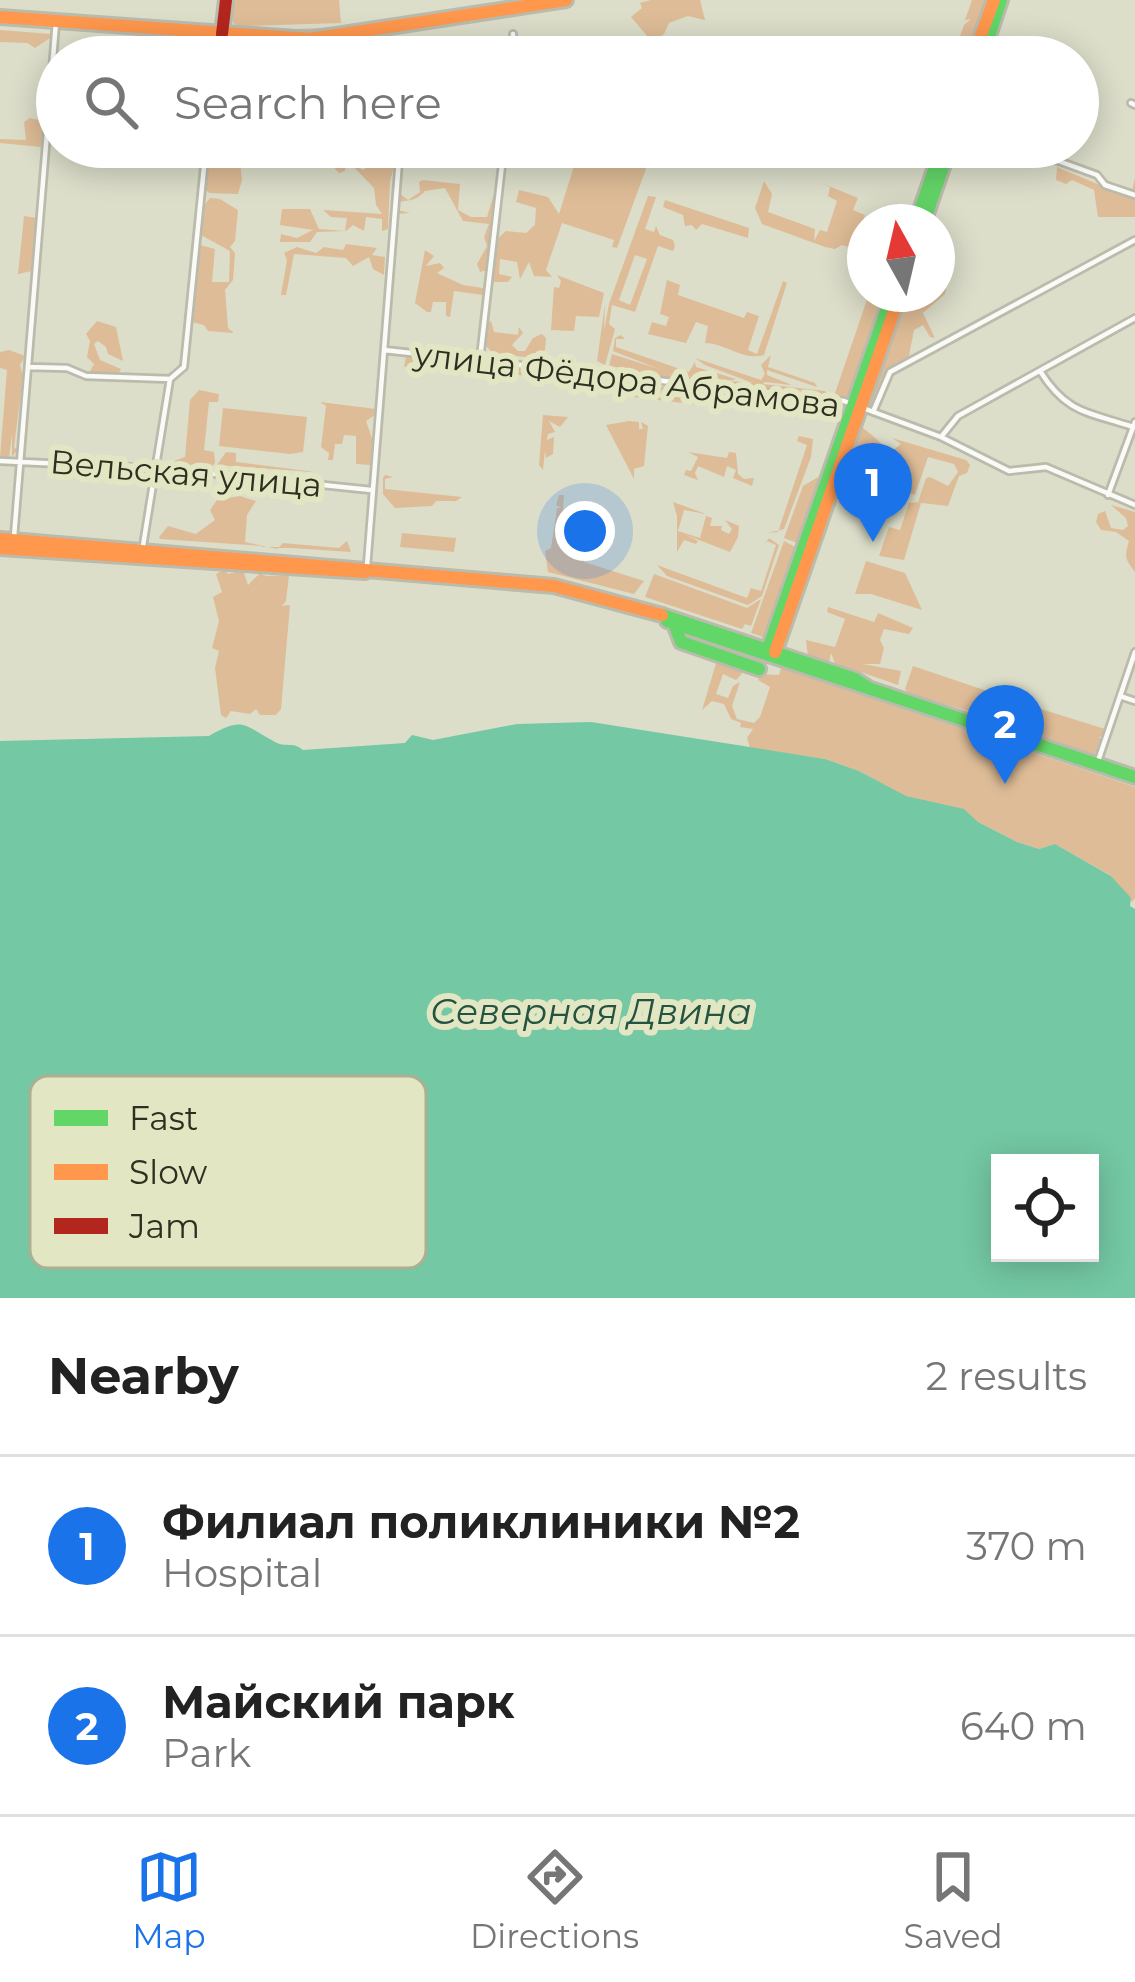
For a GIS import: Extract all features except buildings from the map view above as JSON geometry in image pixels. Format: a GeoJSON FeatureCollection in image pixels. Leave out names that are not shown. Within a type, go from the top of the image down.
{"type":"FeatureCollection","features":[{"type":"Feature","properties":{"kind":"main road"},"geometry":{"type":"LineString","coordinates":[[222,34],[226,0]]}},
{"type":"Feature","properties":{"kind":"main road"},"geometry":{"type":"LineString","coordinates":[[346,36],[566,0]]}},
{"type":"Feature","properties":{"kind":"main road"},"geometry":{"type":"LineString","coordinates":[[985,36],[998,0]]}},
{"type":"Feature","properties":{"kind":"main road"},"geometry":{"type":"LineString","coordinates":[[0,17],[252,36]]}},
{"type":"Feature","properties":{"kind":"main road"},"geometry":{"type":"LineString","coordinates":[[927,204],[942,168]]}},
{"type":"Feature","properties":{"kind":"main road"},"geometry":{"type":"LineString","coordinates":[[768,657],[862,408],[891,312]]}},
{"type":"Feature","properties":{"kind":"main road"},"geometry":{"type":"LineString","coordinates":[[7,544],[554,586],[768,657],[856,680],[870,689],[1135,777]]}},
{"type":"Feature","properties":{"kind":"main road"},"geometry":{"type":"LineString","coordinates":[[669,622],[681,642],[768,657]]}},
{"type":"Feature","properties":{"kind":"street"},"geometry":{"type":"LineString","coordinates":[[55,36],[56,22]]}},
{"type":"Feature","properties":{"kind":"street"},"geometry":{"type":"LineString","coordinates":[[7,544],[20,460],[44,168]]}},
{"type":"Feature","properties":{"kind":"street"},"geometry":{"type":"LineString","coordinates":[[27,368],[170,379],[184,368],[204,168]]}},
{"type":"Feature","properties":{"kind":"street"},"geometry":{"type":"LineString","coordinates":[[366,572],[398,168]]}},
{"type":"Feature","properties":{"kind":"street"},"geometry":{"type":"LineString","coordinates":[[481,359],[502,168]]}},
{"type":"Feature","properties":{"kind":"street"},"geometry":{"type":"LineString","coordinates":[[1081,168],[1105,184],[1135,194]]}},
{"type":"Feature","properties":{"kind":"street"},"geometry":{"type":"LineString","coordinates":[[862,408],[890,372],[1135,240]]}},
{"type":"Feature","properties":{"kind":"street"},"geometry":{"type":"LineString","coordinates":[[941,437],[958,416],[1135,318]]}},
{"type":"Feature","properties":{"kind":"street","name":"улица Фёдора Абрамова"},"geometry":{"type":"LineString","coordinates":[[384,350],[862,408],[941,437],[1009,471],[1046,467],[1135,505]]}},
{"type":"Feature","properties":{"kind":"street"},"geometry":{"type":"LineString","coordinates":[[1040,371],[1066,404],[1134,425],[1108,495]]}},
{"type":"Feature","properties":{"kind":"street"},"geometry":{"type":"LineString","coordinates":[[141,554],[170,379]]}},
{"type":"Feature","properties":{"kind":"street","name":"Вельская улица"},"geometry":{"type":"LineString","coordinates":[[0,461],[154,469],[371,490]]}},
{"type":"Feature","properties":{"kind":"street"},"geometry":{"type":"LineString","coordinates":[[1097,764],[1135,652]]}},
{"type":"Feature","properties":{"kind":"street"},"geometry":{"type":"LineString","coordinates":[[1120,696],[1135,701]]}},
{"type":"Feature","properties":{"kind":"shaded area"},"geometry":{"type":"Polygon","coordinates":[[[233,0],[339,0],[341,23],[245,26],[274,30],[341,27],[308,33],[238,29],[233,22],[233,0]]]}},
{"type":"Feature","properties":{"kind":"shaded area"},"geometry":{"type":"Polygon","coordinates":[[[700,0],[705,20],[688,16],[669,23],[662,36],[647,36],[631,17],[642,8],[640,3],[700,0]]]}},
{"type":"Feature","properties":{"kind":"shaded area"},"geometry":{"type":"Polygon","coordinates":[[[972,0],[986,0],[977,36],[960,36],[971,19],[965,20],[972,0]]]}},
{"type":"Feature","properties":{"kind":"shaded area"},"geometry":{"type":"Polygon","coordinates":[[[0,30],[51,34],[36,36],[35,48],[0,42],[0,30]]]}},
{"type":"Feature","properties":{"kind":"shaded area"},"geometry":{"type":"Polygon","coordinates":[[[36,119],[36,147],[0,143],[0,139],[26,140],[24,122],[36,119]]]}},
{"type":"Feature","properties":{"kind":"shaded area"},"geometry":{"type":"Polygon","coordinates":[[[206,168],[241,168],[238,194],[205,189],[206,168]]]}},
{"type":"Feature","properties":{"kind":"shaded area"},"geometry":{"type":"Polygon","coordinates":[[[355,168],[394,168],[388,229],[382,231],[382,219],[366,217],[364,231],[353,225],[346,231],[317,232],[310,242],[280,242],[281,234],[297,238],[313,230],[280,225],[282,209],[310,209],[319,229],[345,231],[347,218],[331,217],[323,210],[382,214],[374,188],[355,168]]]}},
{"type":"Feature","properties":{"kind":"shaded area"},"geometry":{"type":"Polygon","coordinates":[[[573,168],[646,168],[617,248],[612,247],[614,240],[562,223],[546,270],[552,277],[534,276],[529,262],[520,279],[517,262],[500,259],[499,274],[512,277],[508,282],[494,282],[490,269],[480,272],[477,264],[487,246],[484,237],[489,224],[463,221],[445,188],[425,191],[416,198],[410,200],[399,202],[398,210],[410,213],[396,214],[395,198],[399,193],[408,200],[420,192],[423,180],[460,184],[458,210],[471,217],[487,217],[496,187],[490,237],[495,241],[506,231],[526,233],[535,225],[536,208],[516,202],[519,190],[548,197],[559,214],[573,168]]]}},
{"type":"Feature","properties":{"kind":"shaded area"},"geometry":{"type":"Polygon","coordinates":[[[1059,168],[1119,193],[1132,191],[1135,178],[1135,217],[1098,217],[1094,190],[1072,180],[1066,184],[1056,180],[1059,168]]]}},
{"type":"Feature","properties":{"kind":"shaded area"},"geometry":{"type":"Polygon","coordinates":[[[814,180],[858,198],[856,204],[847,204],[847,247],[825,247],[762,224],[755,208],[764,181],[772,194],[768,212],[815,229],[814,241],[820,230],[827,232],[837,201],[828,196],[830,187],[814,180]]]}},
{"type":"Feature","properties":{"kind":"shaded area"},"geometry":{"type":"Polygon","coordinates":[[[648,196],[656,197],[645,229],[654,232],[656,226],[675,246],[673,251],[658,246],[635,312],[612,305],[609,324],[615,329],[605,365],[597,361],[605,304],[604,330],[609,304],[648,196]],[[635,255],[619,300],[630,305],[647,259],[635,255]]]}},
{"type":"Feature","properties":{"kind":"shaded area"},"geometry":{"type":"Polygon","coordinates":[[[210,198],[238,210],[235,241],[230,247],[235,253],[233,280],[225,290],[228,328],[234,333],[208,331],[191,322],[200,245],[215,249],[212,282],[229,282],[230,251],[199,234],[202,208],[210,198]]]}},
{"type":"Feature","properties":{"kind":"shaded area"},"geometry":{"type":"Polygon","coordinates":[[[665,200],[749,228],[748,238],[702,224],[696,230],[685,226],[683,215],[663,207],[665,200]]]}},
{"type":"Feature","properties":{"kind":"shaded area"},"geometry":{"type":"Polygon","coordinates":[[[24,216],[37,218],[32,271],[18,274],[24,216]]]}},
{"type":"Feature","properties":{"kind":"shaded area"},"geometry":{"type":"Polygon","coordinates":[[[346,244],[377,248],[372,255],[385,257],[384,275],[373,269],[369,257],[353,266],[346,258],[294,254],[286,295],[281,295],[284,253],[297,247],[316,253],[324,247],[343,250],[346,244]]]}},
{"type":"Feature","properties":{"kind":"shaded area"},"geometry":{"type":"Polygon","coordinates":[[[425,250],[434,256],[426,266],[440,263],[444,268],[437,273],[483,288],[483,295],[454,291],[450,317],[446,316],[446,302],[433,302],[431,312],[415,303],[425,250]]]}},
{"type":"Feature","properties":{"kind":"shaded area"},"geometry":{"type":"Polygon","coordinates":[[[557,275],[604,293],[599,317],[576,316],[574,331],[551,330],[554,287],[559,288],[561,281],[557,275]]]}},
{"type":"Feature","properties":{"kind":"shaded area"},"geometry":{"type":"Polygon","coordinates":[[[667,280],[680,285],[678,295],[744,318],[747,312],[759,316],[748,350],[757,354],[783,281],[787,283],[764,355],[748,356],[705,343],[708,326],[696,322],[686,343],[648,334],[652,322],[666,326],[669,317],[660,314],[667,280]]]}},
{"type":"Feature","properties":{"kind":"shaded area"},"geometry":{"type":"Polygon","coordinates":[[[863,312],[882,312],[853,393],[834,396],[863,312]]]}},
{"type":"Feature","properties":{"kind":"shaded area"},"geometry":{"type":"Polygon","coordinates":[[[902,312],[924,312],[935,338],[923,325],[914,330],[908,361],[886,375],[868,408],[902,312]]]}},
{"type":"Feature","properties":{"kind":"shaded area"},"geometry":{"type":"Polygon","coordinates":[[[97,321],[116,327],[123,361],[108,354],[98,341],[94,344],[100,360],[121,369],[118,374],[89,373],[94,364],[87,357],[90,341],[86,334],[97,321]]]}},
{"type":"Feature","properties":{"kind":"shaded area"},"geometry":{"type":"Polygon","coordinates":[[[491,321],[494,332],[518,335],[519,327],[523,333],[512,345],[518,351],[525,351],[542,334],[545,350],[536,358],[494,354],[485,345],[486,324],[491,321]]]}},
{"type":"Feature","properties":{"kind":"shaded area"},"geometry":{"type":"Polygon","coordinates":[[[615,338],[625,339],[616,339],[616,347],[689,372],[695,362],[696,367],[736,379],[729,381],[753,383],[695,358],[761,380],[765,374],[761,365],[771,355],[768,367],[817,387],[767,370],[767,375],[792,385],[763,384],[825,391],[828,396],[611,375],[609,368],[635,370],[609,366],[612,354],[659,369],[613,351],[615,338]]]}},
{"type":"Feature","properties":{"kind":"shaded area"},"geometry":{"type":"Polygon","coordinates":[[[0,352],[25,356],[20,365],[17,450],[12,457],[12,434],[9,458],[0,457],[7,370],[0,368],[0,352]]]}},
{"type":"Feature","properties":{"kind":"shaded area"},"geometry":{"type":"Polygon","coordinates":[[[406,357],[526,370],[527,376],[422,363],[404,367],[406,357]]]}},
{"type":"Feature","properties":{"kind":"shaded area"},"geometry":{"type":"Polygon","coordinates":[[[604,380],[728,394],[731,404],[699,405],[602,393],[604,380]]]}},
{"type":"Feature","properties":{"kind":"shaded area"},"geometry":{"type":"Polygon","coordinates":[[[199,390],[219,394],[218,402],[209,402],[204,450],[214,452],[215,463],[210,469],[174,467],[174,461],[185,457],[190,400],[199,390]]]}},
{"type":"Feature","properties":{"kind":"shaded area"},"geometry":{"type":"Polygon","coordinates":[[[320,402],[376,409],[366,421],[373,441],[370,465],[356,464],[356,436],[344,435],[342,444],[335,444],[333,460],[328,460],[329,453],[321,447],[326,406],[320,402]]]}},
{"type":"Feature","properties":{"kind":"shaded area"},"geometry":{"type":"Polygon","coordinates":[[[223,408],[307,417],[303,452],[219,446],[223,408]]]}},
{"type":"Feature","properties":{"kind":"shaded area"},"geometry":{"type":"Polygon","coordinates":[[[543,415],[568,417],[560,427],[549,421],[555,432],[547,440],[554,437],[553,454],[546,458],[545,451],[543,470],[539,465],[543,415]]]}},
{"type":"Feature","properties":{"kind":"shaded area"},"geometry":{"type":"Polygon","coordinates":[[[639,422],[639,429],[643,429],[641,422],[648,426],[644,466],[634,469],[634,479],[606,425],[639,422]]]}},
{"type":"Feature","properties":{"kind":"shaded area"},"geometry":{"type":"Polygon","coordinates":[[[862,427],[881,443],[873,445],[855,505],[838,503],[862,427]]]}},
{"type":"Feature","properties":{"kind":"shaded area"},"geometry":{"type":"Polygon","coordinates":[[[799,436],[813,439],[811,457],[784,529],[779,530],[807,445],[797,441],[799,436]]]}},
{"type":"Feature","properties":{"kind":"shaded area"},"geometry":{"type":"Polygon","coordinates":[[[892,438],[970,465],[959,476],[948,506],[921,503],[904,560],[879,556],[889,527],[900,530],[909,503],[918,502],[926,478],[948,486],[958,472],[954,464],[928,457],[915,495],[880,484],[891,452],[901,444],[892,438]]]}},
{"type":"Feature","properties":{"kind":"shaded area"},"geometry":{"type":"Polygon","coordinates":[[[226,452],[236,453],[236,462],[315,472],[217,465],[226,452]]]}},
{"type":"Feature","properties":{"kind":"shaded area"},"geometry":{"type":"Polygon","coordinates":[[[688,452],[727,458],[729,452],[736,453],[738,474],[754,478],[752,486],[733,478],[736,470],[727,466],[724,477],[698,466],[698,480],[684,475],[698,457],[688,452]]]}},
{"type":"Feature","properties":{"kind":"shaded area"},"geometry":{"type":"Polygon","coordinates":[[[385,475],[393,477],[385,479],[385,489],[462,497],[436,501],[432,506],[395,508],[383,494],[385,475]]]}},
{"type":"Feature","properties":{"kind":"shaded area"},"geometry":{"type":"Polygon","coordinates":[[[820,476],[803,539],[797,543],[784,538],[803,486],[820,476]]]}},
{"type":"Feature","properties":{"kind":"shaded area"},"geometry":{"type":"Polygon","coordinates":[[[559,495],[564,495],[563,509],[589,513],[584,562],[644,581],[634,594],[548,572],[545,551],[551,548],[557,508],[561,508],[556,505],[559,495]]]}},
{"type":"Feature","properties":{"kind":"shaded area"},"geometry":{"type":"Polygon","coordinates":[[[240,496],[256,501],[247,515],[245,542],[263,546],[160,539],[168,526],[196,534],[215,520],[210,510],[217,500],[240,496]]]}},
{"type":"Feature","properties":{"kind":"shaded area"},"geometry":{"type":"Polygon","coordinates":[[[673,502],[706,514],[684,510],[678,531],[700,538],[706,516],[712,518],[710,526],[722,526],[729,534],[732,529],[725,520],[739,526],[730,552],[686,535],[698,541],[684,540],[677,552],[673,502]]]}},
{"type":"Feature","properties":{"kind":"shaded area"},"geometry":{"type":"Polygon","coordinates":[[[1111,505],[1135,512],[1135,572],[1126,558],[1129,541],[1116,532],[1101,530],[1096,522],[1105,511],[1111,528],[1128,526],[1111,505]]]}},
{"type":"Feature","properties":{"kind":"shaded area"},"geometry":{"type":"Polygon","coordinates":[[[402,533],[456,538],[454,552],[400,547],[402,533]]]}},
{"type":"Feature","properties":{"kind":"shaded area"},"geometry":{"type":"Polygon","coordinates":[[[769,538],[779,545],[762,596],[748,605],[667,576],[657,565],[747,598],[751,588],[761,591],[776,545],[767,541],[762,547],[769,538]]]}},
{"type":"Feature","properties":{"kind":"shaded area"},"geometry":{"type":"Polygon","coordinates":[[[347,541],[351,552],[279,547],[283,543],[339,548],[347,541]]]}},
{"type":"Feature","properties":{"kind":"shaded area"},"geometry":{"type":"Polygon","coordinates":[[[784,541],[799,549],[770,633],[763,637],[751,633],[784,541]]]}},
{"type":"Feature","properties":{"kind":"shaded area"},"geometry":{"type":"Polygon","coordinates":[[[866,561],[905,573],[922,610],[871,594],[855,594],[866,561]]]}},
{"type":"Feature","properties":{"kind":"shaded area"},"geometry":{"type":"Polygon","coordinates":[[[225,569],[228,574],[243,570],[248,585],[260,573],[289,575],[282,606],[290,605],[281,709],[276,715],[260,715],[256,709],[250,714],[231,711],[226,718],[221,715],[215,668],[219,651],[212,648],[219,621],[213,597],[222,592],[216,574],[225,569]]]}},
{"type":"Feature","properties":{"kind":"shaded area"},"geometry":{"type":"Polygon","coordinates":[[[654,574],[747,608],[761,599],[751,626],[745,624],[742,629],[645,597],[654,574]]]}},
{"type":"Feature","properties":{"kind":"shaded area"},"geometry":{"type":"Polygon","coordinates":[[[828,607],[874,622],[878,613],[913,628],[909,634],[884,629],[880,664],[863,664],[901,671],[898,685],[835,663],[831,653],[829,663],[808,656],[806,640],[835,647],[845,619],[827,612],[828,607]]]}},
{"type":"Feature","properties":{"kind":"shaded area"},"geometry":{"type":"Polygon","coordinates":[[[717,660],[746,669],[736,680],[723,674],[716,694],[728,698],[740,682],[732,706],[737,719],[754,723],[760,717],[770,687],[758,680],[760,674],[779,675],[781,668],[1135,787],[1135,898],[1132,902],[1110,875],[1055,844],[1039,849],[1017,842],[964,810],[905,796],[825,759],[750,748],[747,738],[753,729],[740,727],[724,704],[712,701],[702,710],[717,660]]]}},
{"type":"Feature","properties":{"kind":"shaded area"},"geometry":{"type":"Polygon","coordinates":[[[913,666],[1002,696],[996,719],[909,694],[905,689],[913,666]]]}},
{"type":"Feature","properties":{"kind":"shaded area"},"geometry":{"type":"Polygon","coordinates":[[[1012,700],[1105,729],[1099,737],[1099,751],[1092,755],[1042,737],[1036,728],[1030,732],[1002,723],[1012,700]]]}},
{"type":"Feature","properties":{"kind":"water","name":"Северная Двина"},"geometry":{"type":"Polygon","coordinates":[[[591,722],[825,759],[906,796],[964,809],[978,822],[1017,842],[1039,849],[1055,844],[1111,876],[1135,909],[1135,1298],[0,1298],[0,741],[209,736],[237,725],[303,750],[405,743],[412,735],[433,740],[517,724],[591,722]]]}},
{"type":"Feature","properties":{"kind":"traffic: fast"},"geometry":{"type":"LineString","coordinates":[[989,36],[1001,0]]}},
{"type":"Feature","properties":{"kind":"traffic: fast"},"geometry":{"type":"LineString","coordinates":[[922,204],[935,168]]}},
{"type":"Feature","properties":{"kind":"traffic: fast"},"geometry":{"type":"LineString","coordinates":[[930,204],[943,168]]}},
{"type":"Feature","properties":{"kind":"traffic: fast"},"geometry":{"type":"LineString","coordinates":[[768,649],[886,312]]}},
{"type":"Feature","properties":{"kind":"traffic: fast"},"geometry":{"type":"LineString","coordinates":[[662,615],[855,679],[870,689]]}},
{"type":"Feature","properties":{"kind":"traffic: fast"},"geometry":{"type":"LineString","coordinates":[[667,621],[1135,777]]}},
{"type":"Feature","properties":{"kind":"traffic: fast"},"geometry":{"type":"LineString","coordinates":[[675,626],[681,642],[759,669]]}},
{"type":"Feature","properties":{"kind":"traffic: slow"},"geometry":{"type":"LineString","coordinates":[[330,36],[566,0]]}},
{"type":"Feature","properties":{"kind":"traffic: slow"},"geometry":{"type":"LineString","coordinates":[[981,36],[994,0]]}},
{"type":"Feature","properties":{"kind":"traffic: slow"},"geometry":{"type":"LineString","coordinates":[[0,17],[268,36]]}},
{"type":"Feature","properties":{"kind":"traffic: slow"},"geometry":{"type":"LineString","coordinates":[[775,652],[894,312]]}},
{"type":"Feature","properties":{"kind":"traffic: slow"},"geometry":{"type":"LineString","coordinates":[[0,539],[554,586],[662,615]]}},
{"type":"Feature","properties":{"kind":"traffic: slow"},"geometry":{"type":"LineString","coordinates":[[0,548],[365,572]]}},
{"type":"Feature","properties":{"kind":"traffic: jam"},"geometry":{"type":"LineString","coordinates":[[222,34],[226,0]]}},
{"type":"Feature","properties":{"kind":"place","name":"Филиал поликлиники №2"},"geometry":{"type":"Point","coordinates":[873,542]}},
{"type":"Feature","properties":{"kind":"place","name":"Майский парк"},"geometry":{"type":"Point","coordinates":[1005,784]}}]}
